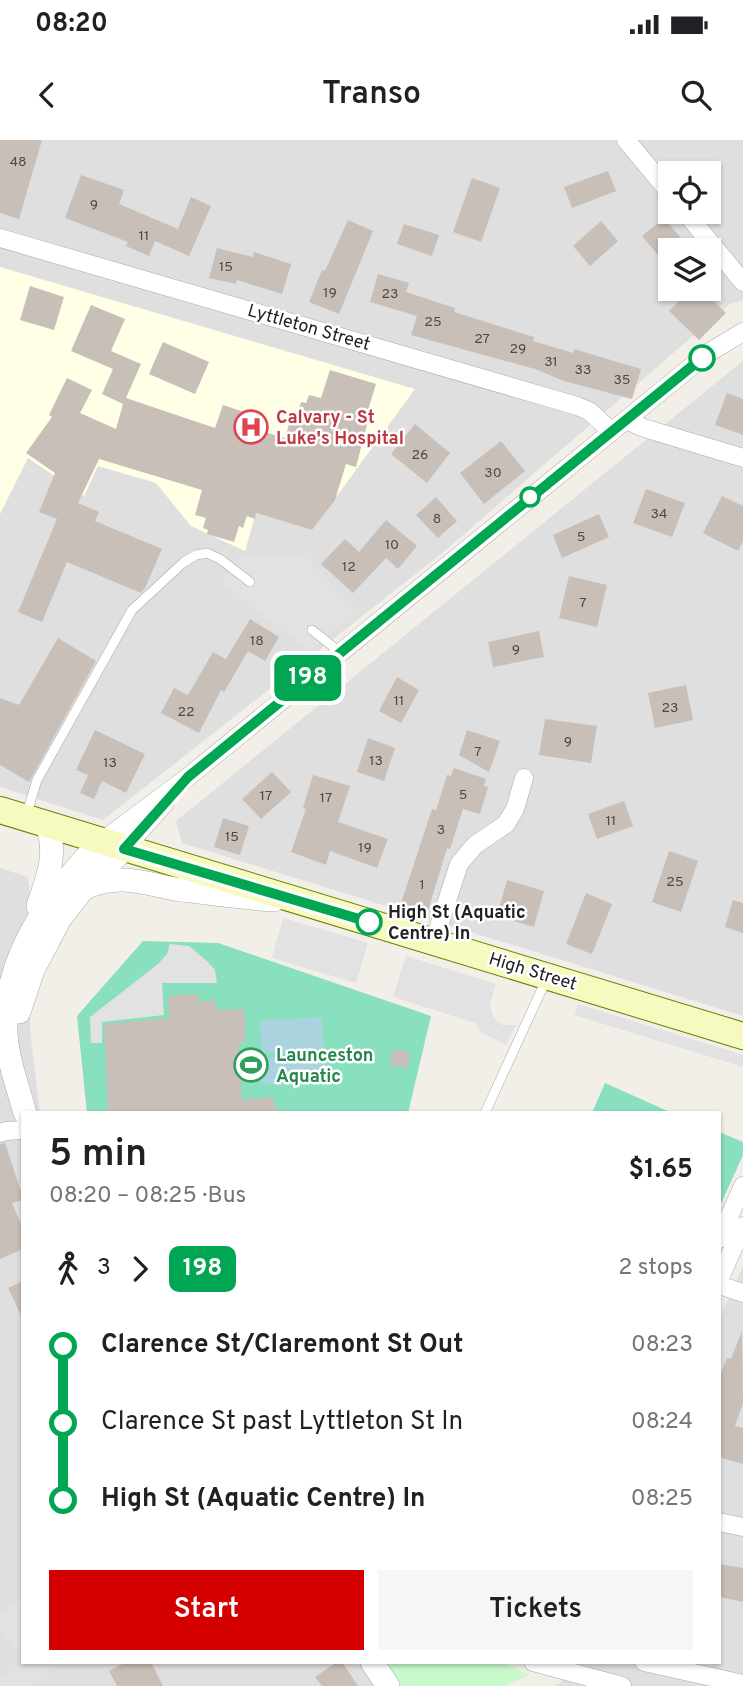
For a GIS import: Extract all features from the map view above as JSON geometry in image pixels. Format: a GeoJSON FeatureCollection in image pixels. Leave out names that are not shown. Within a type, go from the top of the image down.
{"type":"FeatureCollection","features":[{"type":"Feature","properties":{"kind":"main road","name":"High Street"},"geometry":{"type":"LineString","coordinates":[[0,810],[743,1036]]}},
{"type":"Feature","properties":{"kind":"street"},"geometry":{"type":"LineString","coordinates":[[626,140],[658,179]]}},
{"type":"Feature","properties":{"kind":"street"},"geometry":{"type":"LineString","coordinates":[[695,224],[743,282]]}},
{"type":"Feature","properties":{"kind":"street","name":"Lyttleton Street"},"geometry":{"type":"LineString","coordinates":[[0,237],[577,406],[589,411],[611,431]]}},
{"type":"Feature","properties":{"kind":"street"},"geometry":{"type":"LineString","coordinates":[[26,942],[55,893],[188,777],[708,353],[743,332]]}},
{"type":"Feature","properties":{"kind":"street"},"geometry":{"type":"LineString","coordinates":[[626,420],[743,458]]}},
{"type":"Feature","properties":{"kind":"street"},"geometry":{"type":"LineString","coordinates":[[435,941],[459,864],[475,845],[506,824],[515,810],[524,778]]}},
{"type":"Feature","properties":{"kind":"street"},"geometry":{"type":"LineString","coordinates":[[25,1111],[10,1061],[5,1016],[13,978],[51,865],[52,841],[36,821]]}},
{"type":"Feature","properties":{"kind":"street"},"geometry":{"type":"LineString","coordinates":[[26,1111],[19,1041],[20,1008],[33,970],[53,930],[113,845]]}},
{"type":"Feature","properties":{"kind":"street"},"geometry":{"type":"LineString","coordinates":[[84,888],[106,880],[121,879],[205,893],[302,903]]}},
{"type":"Feature","properties":{"kind":"street"},"geometry":{"type":"LineString","coordinates":[[0,1133],[21,1130]]}},
{"type":"Feature","properties":{"kind":"street"},"geometry":{"type":"LineString","coordinates":[[721,1235],[743,1186]]}},
{"type":"Feature","properties":{"kind":"street"},"geometry":{"type":"LineString","coordinates":[[721,1277],[743,1226]]}},
{"type":"Feature","properties":{"kind":"street"},"geometry":{"type":"LineString","coordinates":[[721,1283],[743,1293]]}},
{"type":"Feature","properties":{"kind":"street"},"geometry":{"type":"LineString","coordinates":[[721,1522],[743,1527]]}},
{"type":"Feature","properties":{"kind":"street"},"geometry":{"type":"LineString","coordinates":[[373,1664],[388,1686]]}},
{"type":"Feature","properties":{"kind":"street"},"geometry":{"type":"LineString","coordinates":[[541,1664],[622,1686]]}},
{"type":"Feature","properties":{"kind":"street"},"geometry":{"type":"LineString","coordinates":[[653,1664],[743,1684]]}},
{"type":"Feature","properties":{"kind":"lane"},"geometry":{"type":"LineString","coordinates":[[36,821],[37,780],[132,610],[195,555],[207,553],[220,559],[250,582]]}},
{"type":"Feature","properties":{"kind":"lane"},"geometry":{"type":"LineString","coordinates":[[312,629],[340,652]]}},
{"type":"Feature","properties":{"kind":"lane"},"geometry":{"type":"LineString","coordinates":[[486,1111],[548,975]]}},
{"type":"Feature","properties":{"kind":"shaded area"},"geometry":{"type":"Polygon","coordinates":[[[0,140],[743,140],[743,300],[730,304],[441,554],[103,820],[0,787],[0,140]]]}},
{"type":"Feature","properties":{"kind":"shaded area","name":"Calvary - St Luke's Hospital"},"geometry":{"type":"Polygon","coordinates":[[[0,267],[415,389],[312,530],[256,513],[245,551],[191,526],[156,483],[98,466],[84,496],[28,458],[0,514],[0,267]]]}},
{"type":"Feature","properties":{"kind":"shaded area"},"geometry":{"type":"Polygon","coordinates":[[[743,361],[743,1016],[182,843],[176,821],[743,361]]]}},
{"type":"Feature","properties":{"kind":"shaded area"},"geometry":{"type":"Polygon","coordinates":[[[304,555],[356,610],[310,652],[221,582],[241,558],[304,555]]]}},
{"type":"Feature","properties":{"kind":"shaded area"},"geometry":{"type":"Polygon","coordinates":[[[0,868],[28,877],[31,911],[30,1030],[40,1111],[21,1111],[21,1664],[386,1664],[401,1686],[0,1686],[0,868]]]}},
{"type":"Feature","properties":{"kind":"shaded area"},"geometry":{"type":"Polygon","coordinates":[[[283,918],[368,943],[356,983],[272,958],[283,918]]]}},
{"type":"Feature","properties":{"kind":"shaded area"},"geometry":{"type":"Polygon","coordinates":[[[170,944],[189,946],[215,970],[217,983],[162,983],[164,1015],[102,1022],[102,1043],[91,1043],[90,1017],[158,964],[167,954],[170,944]]]}},
{"type":"Feature","properties":{"kind":"shaded area"},"geometry":{"type":"Polygon","coordinates":[[[406,956],[496,984],[490,1004],[493,1017],[502,1025],[516,1025],[506,1045],[481,1032],[475,1023],[393,997],[406,956]]]}},
{"type":"Feature","properties":{"kind":"shaded area"},"geometry":{"type":"Polygon","coordinates":[[[578,1004],[743,1055],[743,1067],[574,1015],[578,1004]]]}},
{"type":"Feature","properties":{"kind":"shaded area"},"geometry":{"type":"Polygon","coordinates":[[[743,1266],[743,1686],[555,1686],[561,1682],[570,1664],[721,1664],[721,1316],[743,1266]]]}},
{"type":"Feature","properties":{"kind":"shaded area"},"geometry":{"type":"Polygon","coordinates":[[[21,1597],[21,1645],[16,1649],[0,1630],[0,1614],[21,1597]]]}},
{"type":"Feature","properties":{"kind":"shaded area"},"geometry":{"type":"Polygon","coordinates":[[[21,1663],[57,1664],[29,1686],[0,1686],[0,1680],[21,1663]]]}},
{"type":"Feature","properties":{"kind":"green space","name":"Launceston Aquatic"},"geometry":{"type":"Polygon","coordinates":[[[143,941],[218,943],[431,1016],[408,1111],[87,1111],[77,1016],[143,941]]]}},
{"type":"Feature","properties":{"kind":"green space"},"geometry":{"type":"Polygon","coordinates":[[[605,1083],[668,1111],[593,1111],[605,1083]]]}},
{"type":"Feature","properties":{"kind":"green space"},"geometry":{"type":"Polygon","coordinates":[[[721,1133],[743,1142],[743,1155],[721,1204],[721,1133]]]}},
{"type":"Feature","properties":{"kind":"green space"},"geometry":{"type":"Polygon","coordinates":[[[388,1664],[505,1664],[529,1675],[504,1686],[402,1686],[388,1664]]]}},
{"type":"Feature","properties":{"kind":"water"},"geometry":{"type":"Polygon","coordinates":[[[322,1017],[324,1049],[262,1053],[260,1021],[322,1017]]]}},
{"type":"Feature","properties":{"kind":"water"},"geometry":{"type":"Polygon","coordinates":[[[325,1054],[326,1074],[298,1075],[284,1085],[262,1083],[258,1080],[255,1062],[260,1058],[325,1054]]]}},
{"type":"Feature","properties":{"kind":"building"},"geometry":{"type":"Polygon","coordinates":[[[0,140],[42,140],[19,219],[0,213],[0,140]]]}},
{"type":"Feature","properties":{"kind":"building"},"geometry":{"type":"Polygon","coordinates":[[[608,171],[616,191],[572,208],[564,187],[608,171]]]}},
{"type":"Feature","properties":{"kind":"building"},"geometry":{"type":"Polygon","coordinates":[[[81,175],[124,190],[119,204],[178,229],[191,197],[211,206],[189,256],[155,241],[149,256],[126,246],[128,242],[65,218],[81,175]]]}},
{"type":"Feature","properties":{"kind":"building"},"geometry":{"type":"Polygon","coordinates":[[[472,178],[500,188],[481,242],[453,232],[472,178]]]}},
{"type":"Feature","properties":{"kind":"building"},"geometry":{"type":"Polygon","coordinates":[[[348,220],[373,231],[339,314],[309,302],[348,220]]]}},
{"type":"Feature","properties":{"kind":"building"},"geometry":{"type":"Polygon","coordinates":[[[601,221],[618,241],[590,266],[573,246],[601,221]]]}},
{"type":"Feature","properties":{"kind":"building"},"geometry":{"type":"Polygon","coordinates":[[[658,223],[669,224],[681,238],[658,238],[658,255],[642,236],[658,223]]]}},
{"type":"Feature","properties":{"kind":"building"},"geometry":{"type":"Polygon","coordinates":[[[404,224],[439,235],[432,256],[397,244],[404,224]]]}},
{"type":"Feature","properties":{"kind":"building"},"geometry":{"type":"Polygon","coordinates":[[[217,248],[253,257],[254,252],[291,264],[282,294],[237,280],[236,284],[209,278],[217,248]]]}},
{"type":"Feature","properties":{"kind":"building"},"geometry":{"type":"Polygon","coordinates":[[[378,274],[409,283],[406,292],[455,308],[454,312],[534,337],[533,341],[573,353],[574,349],[641,369],[632,399],[411,335],[417,316],[370,302],[378,274]]]}},
{"type":"Feature","properties":{"kind":"building"},"geometry":{"type":"Polygon","coordinates":[[[30,286],[64,297],[54,330],[20,320],[30,286]]]}},
{"type":"Feature","properties":{"kind":"building"},"geometry":{"type":"Polygon","coordinates":[[[679,301],[714,301],[726,313],[699,340],[669,311],[679,301]]]}},
{"type":"Feature","properties":{"kind":"building"},"geometry":{"type":"Polygon","coordinates":[[[91,305],[125,319],[111,351],[141,364],[126,398],[215,428],[223,405],[262,418],[258,430],[285,438],[293,411],[298,412],[301,402],[306,403],[309,395],[321,398],[330,370],[376,384],[365,420],[368,421],[356,467],[346,464],[335,500],[312,530],[256,513],[255,519],[247,516],[243,528],[239,526],[234,542],[207,534],[208,530],[203,528],[206,518],[195,515],[202,490],[99,459],[78,503],[99,512],[95,521],[162,549],[141,593],[67,562],[42,622],[18,612],[57,519],[39,512],[55,473],[26,453],[52,417],[49,415],[67,378],[92,390],[80,413],[116,429],[123,404],[102,394],[113,369],[71,351],[91,305]]]}},
{"type":"Feature","properties":{"kind":"building"},"geometry":{"type":"Polygon","coordinates":[[[163,342],[209,362],[195,394],[149,374],[163,342]]]}},
{"type":"Feature","properties":{"kind":"building"},"geometry":{"type":"Polygon","coordinates":[[[727,393],[743,399],[743,435],[715,425],[727,393]]]}},
{"type":"Feature","properties":{"kind":"building"},"geometry":{"type":"Polygon","coordinates":[[[415,424],[450,453],[427,483],[391,454],[415,424]]]}},
{"type":"Feature","properties":{"kind":"building"},"geometry":{"type":"Polygon","coordinates":[[[501,441],[525,471],[484,504],[460,473],[501,441]]]}},
{"type":"Feature","properties":{"kind":"building"},"geometry":{"type":"Polygon","coordinates":[[[646,489],[685,503],[672,537],[633,523],[646,489]]]}},
{"type":"Feature","properties":{"kind":"building"},"geometry":{"type":"Polygon","coordinates":[[[722,496],[743,506],[743,541],[738,551],[703,533],[722,496]]]}},
{"type":"Feature","properties":{"kind":"building"},"geometry":{"type":"Polygon","coordinates":[[[436,497],[457,521],[438,538],[416,515],[436,497]]]}},
{"type":"Feature","properties":{"kind":"building"},"geometry":{"type":"Polygon","coordinates":[[[599,514],[609,537],[562,558],[553,535],[599,514]]]}},
{"type":"Feature","properties":{"kind":"building"},"geometry":{"type":"Polygon","coordinates":[[[386,520],[417,546],[398,569],[386,558],[353,593],[321,564],[345,539],[359,552],[386,520]]]}},
{"type":"Feature","properties":{"kind":"building"},"geometry":{"type":"Polygon","coordinates":[[[569,576],[607,585],[597,627],[559,618],[569,576]]]}},
{"type":"Feature","properties":{"kind":"building"},"geometry":{"type":"Polygon","coordinates":[[[250,619],[279,637],[265,661],[248,651],[224,692],[221,690],[199,733],[161,713],[174,688],[188,695],[213,652],[226,659],[250,619]]]}},
{"type":"Feature","properties":{"kind":"building"},"geometry":{"type":"Polygon","coordinates":[[[539,631],[544,657],[493,667],[488,642],[539,631]]]}},
{"type":"Feature","properties":{"kind":"building"},"geometry":{"type":"Polygon","coordinates":[[[58,638],[96,661],[29,782],[0,765],[0,698],[19,705],[58,638]]]}},
{"type":"Feature","properties":{"kind":"building"},"geometry":{"type":"Polygon","coordinates":[[[397,677],[419,690],[401,723],[379,711],[397,677]]]}},
{"type":"Feature","properties":{"kind":"building"},"geometry":{"type":"Polygon","coordinates":[[[686,685],[693,720],[655,728],[648,693],[686,685]]]}},
{"type":"Feature","properties":{"kind":"building"},"geometry":{"type":"Polygon","coordinates":[[[545,719],[597,726],[591,763],[539,755],[545,719]]]}},
{"type":"Feature","properties":{"kind":"building"},"geometry":{"type":"Polygon","coordinates":[[[95,730],[145,754],[126,793],[102,781],[94,799],[80,793],[88,775],[76,770],[95,730]]]}},
{"type":"Feature","properties":{"kind":"building"},"geometry":{"type":"Polygon","coordinates":[[[467,730],[500,741],[489,772],[459,755],[467,730]]]}},
{"type":"Feature","properties":{"kind":"building"},"geometry":{"type":"Polygon","coordinates":[[[368,738],[395,748],[384,781],[357,772],[368,738]]]}},
{"type":"Feature","properties":{"kind":"building"},"geometry":{"type":"Polygon","coordinates":[[[454,768],[486,779],[484,786],[488,787],[480,814],[463,809],[450,849],[447,848],[427,914],[400,906],[432,809],[436,810],[447,775],[451,776],[454,768]]]}},
{"type":"Feature","properties":{"kind":"building"},"geometry":{"type":"Polygon","coordinates":[[[272,772],[291,792],[261,819],[242,799],[272,772]]]}},
{"type":"Feature","properties":{"kind":"building"},"geometry":{"type":"Polygon","coordinates":[[[313,775],[350,786],[338,822],[388,839],[377,868],[330,851],[326,865],[291,852],[306,809],[303,808],[313,775]]]}},
{"type":"Feature","properties":{"kind":"building"},"geometry":{"type":"Polygon","coordinates":[[[624,801],[633,826],[597,839],[588,814],[624,801]]]}},
{"type":"Feature","properties":{"kind":"building"},"geometry":{"type":"Polygon","coordinates":[[[223,818],[249,826],[240,855],[214,847],[223,818]]]}},
{"type":"Feature","properties":{"kind":"building"},"geometry":{"type":"Polygon","coordinates":[[[669,851],[698,861],[681,912],[652,902],[669,851]]]}},
{"type":"Feature","properties":{"kind":"building"},"geometry":{"type":"Polygon","coordinates":[[[507,880],[544,891],[534,927],[497,916],[507,880]]]}},
{"type":"Feature","properties":{"kind":"building"},"geometry":{"type":"Polygon","coordinates":[[[586,893],[612,904],[592,954],[566,944],[586,893]]]}},
{"type":"Feature","properties":{"kind":"building"},"geometry":{"type":"Polygon","coordinates":[[[733,900],[743,903],[743,933],[725,927],[733,900]]]}},
{"type":"Feature","properties":{"kind":"building"},"geometry":{"type":"Polygon","coordinates":[[[198,994],[199,1002],[216,1000],[217,1010],[244,1009],[246,1041],[239,1043],[242,1100],[272,1097],[277,1111],[108,1111],[104,1024],[169,1018],[168,996],[198,994]]]}},
{"type":"Feature","properties":{"kind":"building"},"geometry":{"type":"Polygon","coordinates":[[[393,1049],[410,1052],[408,1068],[390,1065],[393,1049]]]}},
{"type":"Feature","properties":{"kind":"building"},"geometry":{"type":"Polygon","coordinates":[[[5,1143],[21,1192],[21,1201],[12,1203],[21,1224],[21,1250],[0,1259],[0,1144],[5,1143]]]}},
{"type":"Feature","properties":{"kind":"building"},"geometry":{"type":"Polygon","coordinates":[[[21,1282],[21,1315],[8,1288],[21,1282]]]}},
{"type":"Feature","properties":{"kind":"building"},"geometry":{"type":"Polygon","coordinates":[[[742,1331],[743,1403],[735,1426],[743,1428],[743,1464],[721,1458],[721,1373],[727,1358],[731,1359],[742,1331]]]}},
{"type":"Feature","properties":{"kind":"building"},"geometry":{"type":"Polygon","coordinates":[[[721,1564],[743,1568],[743,1602],[721,1597],[721,1564]]]}},
{"type":"Feature","properties":{"kind":"building"},"geometry":{"type":"Polygon","coordinates":[[[122,1664],[152,1664],[163,1686],[117,1686],[109,1671],[122,1664]]]}},
{"type":"Feature","properties":{"kind":"building"},"geometry":{"type":"Polygon","coordinates":[[[334,1664],[343,1664],[358,1686],[322,1686],[315,1677],[334,1664]]]}},
{"type":"Feature","properties":{"kind":"bus line","name":"198"},"geometry":{"type":"LineString","coordinates":[[369,922],[124,849],[188,777],[702,358]]}},
{"type":"Feature","properties":{"kind":"place","name":"Calvary - St Luke's Hospital"},"geometry":{"type":"Point","coordinates":[251,427]}},
{"type":"Feature","properties":{"kind":"place","name":"High St (Aquatic Centre) In"},"geometry":{"type":"Point","coordinates":[369,922]}},
{"type":"Feature","properties":{"kind":"place","name":"Launceston Aquatic"},"geometry":{"type":"Point","coordinates":[251,1065]}}]}
